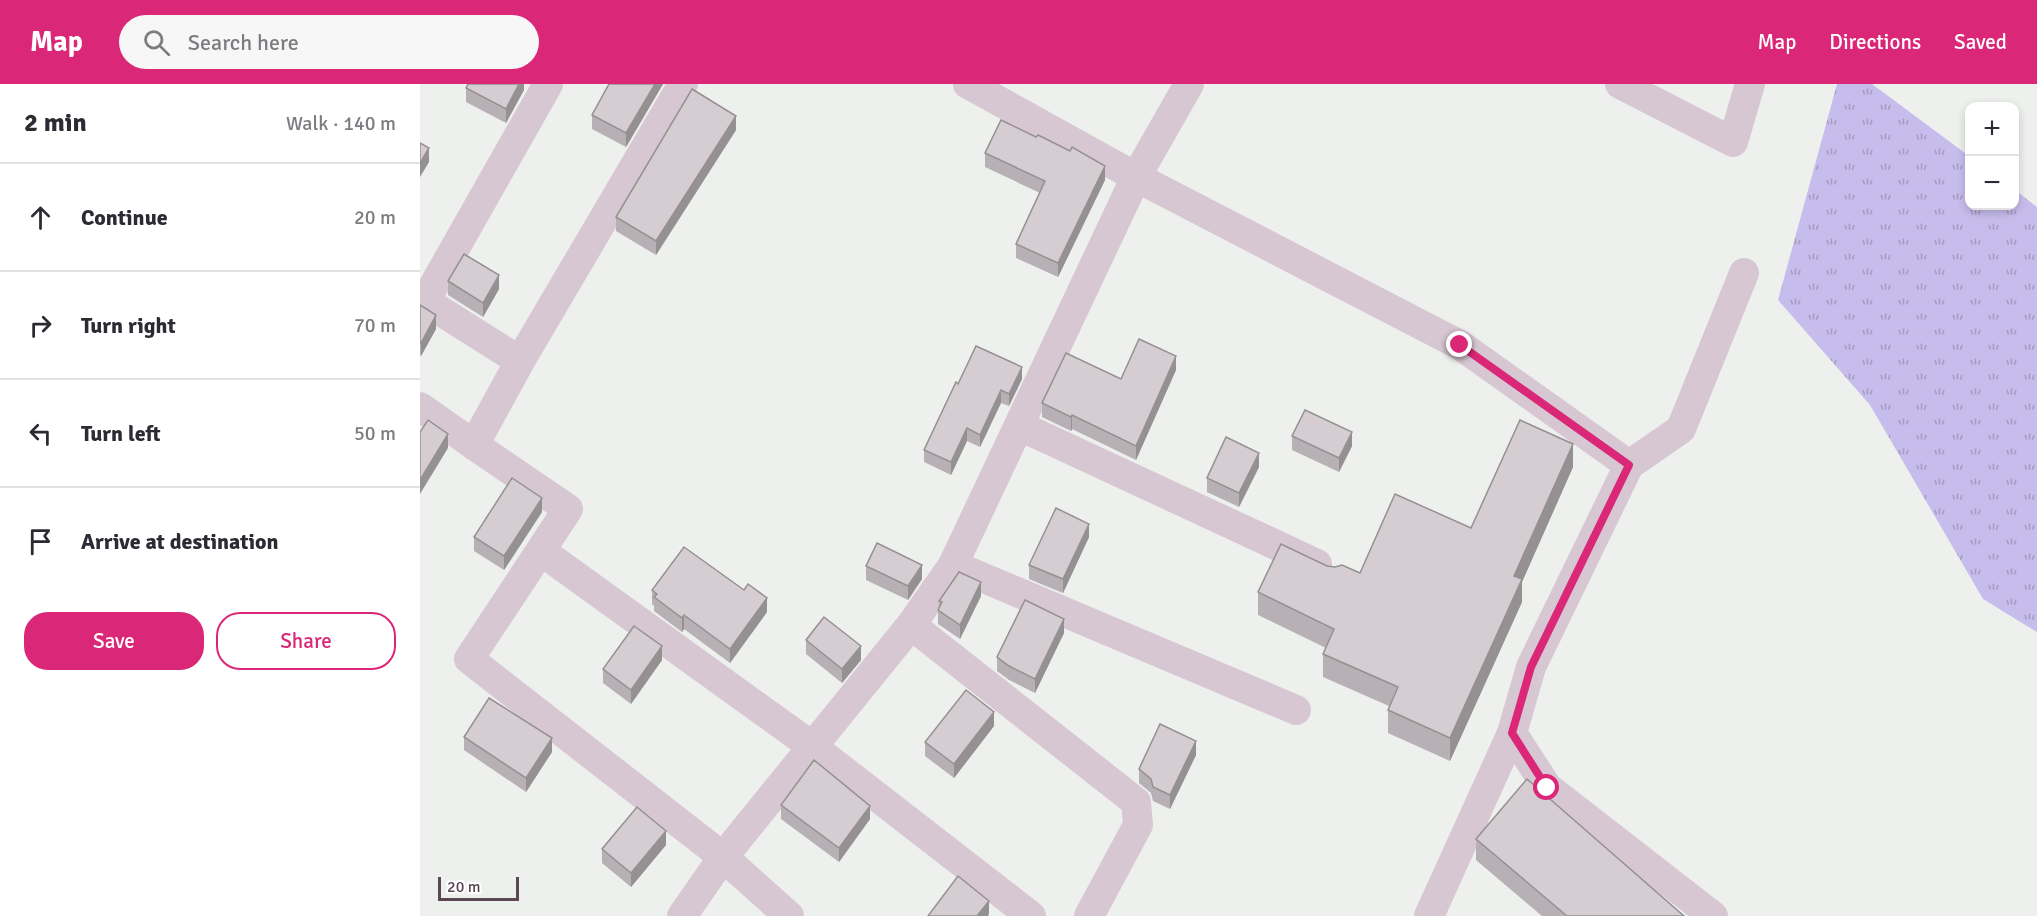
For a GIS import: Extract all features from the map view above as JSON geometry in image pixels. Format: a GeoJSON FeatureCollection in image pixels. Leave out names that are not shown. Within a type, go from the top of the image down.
{"type":"FeatureCollection","features":[{"type":"Feature","properties":{"kind":"street"},"geometry":{"type":"LineString","coordinates":[[520,361],[422,299],[549,84]]}},
{"type":"Feature","properties":{"kind":"street"},"geometry":{"type":"LineString","coordinates":[[474,445],[520,361],[683,84]]}},
{"type":"Feature","properties":{"kind":"street"},"geometry":{"type":"LineString","coordinates":[[968,84],[1136,177],[1460,345],[1629,465]]}},
{"type":"Feature","properties":{"kind":"street"},"geometry":{"type":"LineString","coordinates":[[682,916],[723,857],[911,625],[953,565],[1136,177],[1189,84]]}},
{"type":"Feature","properties":{"kind":"street"},"geometry":{"type":"LineString","coordinates":[[1620,84],[1733,142],[1750,84]]}},
{"type":"Feature","properties":{"kind":"street"},"geometry":{"type":"LineString","coordinates":[[1429,916],[1512,733],[1531,667],[1629,465],[1681,429],[1744,273]]}},
{"type":"Feature","properties":{"kind":"street"},"geometry":{"type":"LineString","coordinates":[[420,407],[568,509],[469,659],[723,857],[789,916]]}},
{"type":"Feature","properties":{"kind":"street"},"geometry":{"type":"LineString","coordinates":[[1020,426],[1334,573]]}},
{"type":"Feature","properties":{"kind":"street"},"geometry":{"type":"LineString","coordinates":[[541,551],[813,747],[1031,916]]}},
{"type":"Feature","properties":{"kind":"street"},"geometry":{"type":"LineString","coordinates":[[953,565],[1296,710]]}},
{"type":"Feature","properties":{"kind":"street"},"geometry":{"type":"LineString","coordinates":[[911,625],[1136,802],[1138,825],[1089,916]]}},
{"type":"Feature","properties":{"kind":"street"},"geometry":{"type":"LineString","coordinates":[[1512,733],[1547,788],[1713,916]]}},
{"type":"Feature","properties":{"kind":"green space"},"geometry":{"type":"Polygon","coordinates":[[[1837,84],[1872,84],[1965,153],[1965,210],[2019,210],[2019,193],[2037,207],[2037,632],[1983,599],[1870,405],[1778,300],[1837,84]]]}},
{"type":"Feature","properties":{"kind":"building"},"geometry":{"type":"Polygon","coordinates":[[[468,84],[519,84],[506,109],[466,88],[468,84]]]}},
{"type":"Feature","properties":{"kind":"building"},"geometry":{"type":"Polygon","coordinates":[[[609,84],[655,84],[626,133],[592,115],[609,84]]]}},
{"type":"Feature","properties":{"kind":"building"},"geometry":{"type":"Polygon","coordinates":[[[692,89],[736,116],[656,241],[616,217],[692,89]]]}},
{"type":"Feature","properties":{"kind":"building"},"geometry":{"type":"Polygon","coordinates":[[[1001,120],[1070,151],[1072,147],[1105,166],[1058,263],[1016,244],[1045,181],[985,153],[1001,120]]]}},
{"type":"Feature","properties":{"kind":"building"},"geometry":{"type":"Polygon","coordinates":[[[420,143],[429,148],[420,163],[420,143]]]}},
{"type":"Feature","properties":{"kind":"building"},"geometry":{"type":"Polygon","coordinates":[[[464,254],[499,275],[483,303],[448,281],[464,254]]]}},
{"type":"Feature","properties":{"kind":"building"},"geometry":{"type":"Polygon","coordinates":[[[420,305],[436,315],[421,343],[420,342],[420,305]]]}},
{"type":"Feature","properties":{"kind":"building"},"geometry":{"type":"Polygon","coordinates":[[[1139,339],[1176,356],[1136,446],[1042,403],[1066,353],[1121,379],[1139,339]]]}},
{"type":"Feature","properties":{"kind":"building"},"geometry":{"type":"Polygon","coordinates":[[[976,346],[1022,367],[1009,394],[1001,390],[980,435],[967,428],[951,462],[924,450],[976,346]]]}},
{"type":"Feature","properties":{"kind":"building"},"geometry":{"type":"Polygon","coordinates":[[[1305,410],[1352,432],[1339,458],[1292,436],[1305,410]]]}},
{"type":"Feature","properties":{"kind":"building"},"geometry":{"type":"Polygon","coordinates":[[[428,420],[448,434],[420,480],[420,432],[428,420]]]}},
{"type":"Feature","properties":{"kind":"building"},"geometry":{"type":"Polygon","coordinates":[[[1520,420],[1573,444],[1514,576],[1522,579],[1450,738],[1388,710],[1398,687],[1323,654],[1334,629],[1258,592],[1281,544],[1327,566],[1342,565],[1360,573],[1395,494],[1471,528],[1520,420]]]}},
{"type":"Feature","properties":{"kind":"building"},"geometry":{"type":"Polygon","coordinates":[[[1226,437],[1259,453],[1239,493],[1207,478],[1226,437]]]}},
{"type":"Feature","properties":{"kind":"building"},"geometry":{"type":"Polygon","coordinates":[[[512,478],[542,498],[504,556],[474,537],[512,478]]]}},
{"type":"Feature","properties":{"kind":"building"},"geometry":{"type":"Polygon","coordinates":[[[1056,508],[1089,524],[1063,579],[1029,565],[1056,508]]]}},
{"type":"Feature","properties":{"kind":"building"},"geometry":{"type":"Polygon","coordinates":[[[877,543],[922,565],[908,586],[866,566],[877,543]]]}},
{"type":"Feature","properties":{"kind":"building"},"geometry":{"type":"Polygon","coordinates":[[[684,547],[744,590],[748,584],[767,598],[730,649],[684,615],[682,618],[654,597],[657,594],[652,590],[684,547]]]}},
{"type":"Feature","properties":{"kind":"building"},"geometry":{"type":"Polygon","coordinates":[[[959,572],[981,582],[960,625],[938,610],[942,602],[939,601],[959,572]]]}},
{"type":"Feature","properties":{"kind":"building"},"geometry":{"type":"Polygon","coordinates":[[[1025,600],[1064,619],[1035,679],[997,657],[1025,600]]]}},
{"type":"Feature","properties":{"kind":"building"},"geometry":{"type":"Polygon","coordinates":[[[824,617],[861,646],[842,669],[806,640],[824,617]]]}},
{"type":"Feature","properties":{"kind":"building"},"geometry":{"type":"Polygon","coordinates":[[[634,626],[662,646],[631,690],[603,669],[634,626]]]}},
{"type":"Feature","properties":{"kind":"building"},"geometry":{"type":"Polygon","coordinates":[[[966,690],[994,712],[954,764],[925,742],[966,690]]]}},
{"type":"Feature","properties":{"kind":"building"},"geometry":{"type":"Polygon","coordinates":[[[489,698],[552,738],[526,778],[464,737],[489,698]]]}},
{"type":"Feature","properties":{"kind":"building"},"geometry":{"type":"Polygon","coordinates":[[[1160,724],[1196,741],[1170,795],[1153,787],[1151,779],[1139,769],[1160,724]]]}},
{"type":"Feature","properties":{"kind":"building"},"geometry":{"type":"Polygon","coordinates":[[[814,760],[870,806],[839,848],[781,805],[814,760]]]}},
{"type":"Feature","properties":{"kind":"building"},"geometry":{"type":"Polygon","coordinates":[[[1527,779],[1684,916],[1567,916],[1476,839],[1527,779]]]}},
{"type":"Feature","properties":{"kind":"building"},"geometry":{"type":"Polygon","coordinates":[[[637,807],[666,831],[631,873],[602,849],[637,807]]]}},
{"type":"Feature","properties":{"kind":"building"},"geometry":{"type":"Polygon","coordinates":[[[958,876],[989,901],[977,916],[928,916],[958,876]]]}},
{"type":"Feature","properties":{"kind":"route"},"geometry":{"type":"LineString","coordinates":[[1460,345],[1629,465],[1531,667],[1512,733],[1547,788]]}}]}
